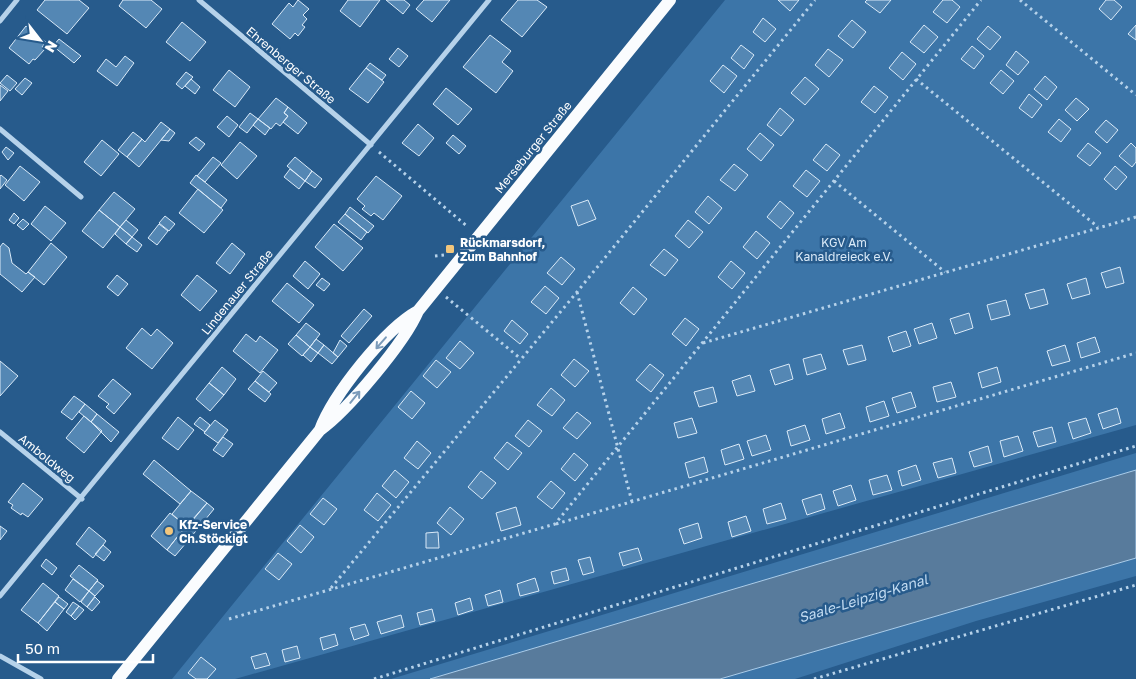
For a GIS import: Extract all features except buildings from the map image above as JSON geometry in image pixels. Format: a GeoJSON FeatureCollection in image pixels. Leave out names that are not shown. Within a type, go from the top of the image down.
{"type":"FeatureCollection","features":[{"type":"Feature","properties":{"kind":"main road","name":"Merseburger Straße"},"geometry":{"type":"LineString","coordinates":[[118,679],[320,430],[342,411],[399,342],[412,324],[418,311],[436,288],[670,0]]}},
{"type":"Feature","properties":{"kind":"street"},"geometry":{"type":"LineString","coordinates":[[0,21],[16,0]]}},
{"type":"Feature","properties":{"kind":"street","name":"Ehrenberger Straße"},"geometry":{"type":"LineString","coordinates":[[198,0],[371,145]]}},
{"type":"Feature","properties":{"kind":"street","name":"Lindenauer Straße"},"geometry":{"type":"LineString","coordinates":[[0,596],[82,499],[489,0]]}},
{"type":"Feature","properties":{"kind":"street"},"geometry":{"type":"LineString","coordinates":[[0,129],[81,197]]}},
{"type":"Feature","properties":{"kind":"street","name":"Amboldweg"},"geometry":{"type":"LineString","coordinates":[[0,432],[82,499]]}},
{"type":"Feature","properties":{"kind":"street"},"geometry":{"type":"LineString","coordinates":[[0,656],[41,679]]}},
{"type":"Feature","properties":{"kind":"path"},"geometry":{"type":"LineString","coordinates":[[331,589],[522,359],[815,0]]}},
{"type":"Feature","properties":{"kind":"path"},"geometry":{"type":"LineString","coordinates":[[555,524],[981,0]]}},
{"type":"Feature","properties":{"kind":"path"},"geometry":{"type":"LineString","coordinates":[[1020,0],[1136,95]]}},
{"type":"Feature","properties":{"kind":"path"},"geometry":{"type":"LineString","coordinates":[[916,79],[1098,228]]}},
{"type":"Feature","properties":{"kind":"path"},"geometry":{"type":"LineString","coordinates":[[371,145],[478,235]]}},
{"type":"Feature","properties":{"kind":"path"},"geometry":{"type":"LineString","coordinates":[[834,180],[945,272]]}},
{"type":"Feature","properties":{"kind":"path"},"geometry":{"type":"LineString","coordinates":[[702,343],[1136,217]]}},
{"type":"Feature","properties":{"kind":"path"},"geometry":{"type":"LineString","coordinates":[[436,288],[522,359]]}},
{"type":"Feature","properties":{"kind":"path"},"geometry":{"type":"LineString","coordinates":[[577,292],[632,502]]}},
{"type":"Feature","properties":{"kind":"path"},"geometry":{"type":"LineString","coordinates":[[230,619],[1136,353]]}},
{"type":"Feature","properties":{"kind":"path"},"geometry":{"type":"LineString","coordinates":[[374,679],[1136,446]]}},
{"type":"Feature","properties":{"kind":"path"},"geometry":{"type":"LineString","coordinates":[[814,679],[1136,585]]}},
{"type":"Feature","properties":{"kind":"green space","name":"KGV Am Kanaldreieck e.V."},"geometry":{"type":"Polygon","coordinates":[[[725,0],[1136,0],[1136,425],[235,679],[172,679],[725,0]]]}},
{"type":"Feature","properties":{"kind":"green space"},"geometry":{"type":"Polygon","coordinates":[[[1136,453],[1136,470],[430,679],[391,679],[1136,453]]]}},
{"type":"Feature","properties":{"kind":"green space"},"geometry":{"type":"Polygon","coordinates":[[[1136,558],[1136,576],[976,621],[795,679],[720,679],[1136,558]]]}},
{"type":"Feature","properties":{"kind":"water","name":"Saale-Leipzig-Kanal"},"geometry":{"type":"Polygon","coordinates":[[[1136,470],[1136,558],[720,679],[430,679],[1136,470]]]}},
{"type":"Feature","properties":{"kind":"place","name":"Rückmarsdorf, Zum Bahnhof"},"geometry":{"type":"Point","coordinates":[450,249]}},
{"type":"Feature","properties":{"kind":"place","name":"Kfz-Service Ch.Stöckigt"},"geometry":{"type":"Point","coordinates":[169,531]}}]}
